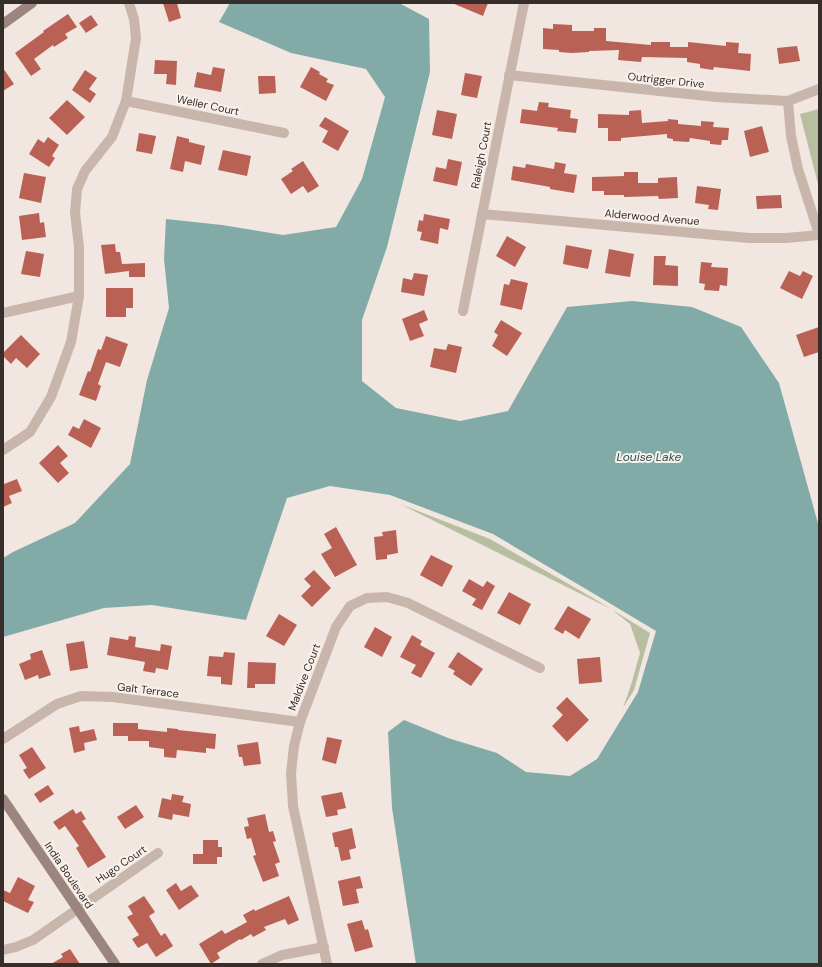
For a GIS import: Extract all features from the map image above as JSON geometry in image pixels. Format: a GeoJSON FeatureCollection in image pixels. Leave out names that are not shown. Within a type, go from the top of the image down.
{"type":"FeatureCollection","features":[{"type":"Feature","properties":{"kind":"street"},"geometry":{"type":"LineString","coordinates":[[3,24],[32,3]]}},
{"type":"Feature","properties":{"kind":"street"},"geometry":{"type":"LineString","coordinates":[[3,450],[30,432],[51,397],[71,342],[80,296],[75,213],[77,189],[85,171],[112,137],[126,101],[136,38],[134,19],[129,3]]}},
{"type":"Feature","properties":{"kind":"street","name":"Raleigh Court"},"geometry":{"type":"LineString","coordinates":[[463,311],[524,3]]}},
{"type":"Feature","properties":{"kind":"street","name":"Outrigger Drive"},"geometry":{"type":"LineString","coordinates":[[509,75],[716,97],[788,101],[819,89]]}},
{"type":"Feature","properties":{"kind":"street","name":"Weller Court"},"geometry":{"type":"LineString","coordinates":[[126,101],[284,133]]}},
{"type":"Feature","properties":{"kind":"street"},"geometry":{"type":"LineString","coordinates":[[788,101],[791,136],[798,169],[819,234]]}},
{"type":"Feature","properties":{"kind":"street","name":"Alderwood Avenue"},"geometry":{"type":"LineString","coordinates":[[482,214],[749,238],[786,238],[819,234]]}},
{"type":"Feature","properties":{"kind":"street"},"geometry":{"type":"LineString","coordinates":[[3,313],[80,296]]}},
{"type":"Feature","properties":{"kind":"street","name":"Maldive Court"},"geometry":{"type":"LineString","coordinates":[[328,964],[293,806],[291,773],[294,746],[300,722],[336,626],[350,606],[367,598],[387,597],[408,603],[540,668]]}},
{"type":"Feature","properties":{"kind":"street","name":"Galt Terrace"},"geometry":{"type":"LineString","coordinates":[[3,739],[57,704],[81,696],[113,697],[300,722]]}},
{"type":"Feature","properties":{"kind":"street","name":"India Boulevard"},"geometry":{"type":"LineString","coordinates":[[3,799],[115,964]]}},
{"type":"Feature","properties":{"kind":"street","name":"Hugo Court"},"geometry":{"type":"LineString","coordinates":[[3,950],[16,947],[33,940],[158,853]]}},
{"type":"Feature","properties":{"kind":"street"},"geometry":{"type":"LineString","coordinates":[[262,964],[282,955],[324,947]]}},
{"type":"Feature","properties":{"kind":"green space"},"geometry":{"type":"Polygon","coordinates":[[[819,109],[819,188],[800,114],[819,109]]]}},
{"type":"Feature","properties":{"kind":"green space"},"geometry":{"type":"Polygon","coordinates":[[[400,504],[490,539],[611,609],[400,504]]]}},
{"type":"Feature","properties":{"kind":"green space"},"geometry":{"type":"Polygon","coordinates":[[[611,609],[650,633],[634,690],[623,708],[640,653],[630,624],[611,609]]]}},
{"type":"Feature","properties":{"kind":"water","name":"Louise Lake"},"geometry":{"type":"Polygon","coordinates":[[[230,3],[399,3],[429,19],[430,72],[387,247],[362,320],[362,381],[396,408],[460,421],[508,411],[567,307],[632,301],[692,307],[741,327],[779,383],[819,527],[819,964],[416,964],[392,808],[388,732],[404,720],[448,738],[497,753],[526,772],[570,776],[597,759],[638,692],[656,631],[493,534],[390,495],[330,486],[287,498],[246,620],[152,605],[104,608],[3,637],[3,558],[75,523],[130,464],[147,380],[169,308],[164,259],[166,219],[222,225],[283,235],[336,227],[362,179],[385,97],[366,69],[291,53],[219,22],[230,3]]]}},
{"type":"Feature","properties":{"kind":"building"},"geometry":{"type":"Polygon","coordinates":[[[163,3],[177,3],[181,18],[169,22],[163,3]]]}},
{"type":"Feature","properties":{"kind":"building"},"geometry":{"type":"Polygon","coordinates":[[[452,3],[488,3],[483,16],[452,3]]]}},
{"type":"Feature","properties":{"kind":"building"},"geometry":{"type":"Polygon","coordinates":[[[68,14],[77,27],[65,34],[68,38],[54,47],[53,45],[34,59],[41,69],[31,76],[15,53],[68,14]]]}},
{"type":"Feature","properties":{"kind":"building"},"geometry":{"type":"Polygon","coordinates":[[[91,15],[98,25],[86,33],[79,23],[91,15]]]}},
{"type":"Feature","properties":{"kind":"building"},"geometry":{"type":"Polygon","coordinates":[[[553,24],[572,25],[572,31],[594,31],[594,28],[606,28],[606,41],[651,45],[651,42],[670,42],[670,47],[688,47],[688,42],[726,46],[726,42],[739,43],[738,53],[751,54],[750,71],[714,67],[713,70],[700,68],[700,64],[687,62],[687,58],[642,57],[641,62],[618,60],[619,50],[571,53],[559,52],[559,50],[543,49],[543,28],[553,29],[553,24]]]}},
{"type":"Feature","properties":{"kind":"building"},"geometry":{"type":"Polygon","coordinates":[[[797,46],[800,61],[779,64],[777,48],[797,46]]]}},
{"type":"Feature","properties":{"kind":"building"},"geometry":{"type":"Polygon","coordinates":[[[155,60],[177,61],[176,85],[166,84],[167,74],[154,74],[155,60]]]}},
{"type":"Feature","properties":{"kind":"building"},"geometry":{"type":"Polygon","coordinates":[[[213,67],[225,69],[221,92],[194,87],[197,72],[211,75],[213,67]]]}},
{"type":"Feature","properties":{"kind":"building"},"geometry":{"type":"Polygon","coordinates":[[[311,67],[328,79],[326,82],[334,85],[326,101],[300,87],[311,67]]]}},
{"type":"Feature","properties":{"kind":"building"},"geometry":{"type":"Polygon","coordinates":[[[3,68],[14,84],[3,91],[3,68]]]}},
{"type":"Feature","properties":{"kind":"building"},"geometry":{"type":"Polygon","coordinates":[[[85,70],[97,78],[89,89],[96,94],[90,103],[72,90],[85,70]]]}},
{"type":"Feature","properties":{"kind":"building"},"geometry":{"type":"Polygon","coordinates":[[[465,73],[482,76],[477,98],[461,95],[465,73]]]}},
{"type":"Feature","properties":{"kind":"building"},"geometry":{"type":"Polygon","coordinates":[[[258,76],[275,76],[276,93],[259,94],[258,76]]]}},
{"type":"Feature","properties":{"kind":"building"},"geometry":{"type":"Polygon","coordinates":[[[67,100],[85,117],[67,135],[49,118],[67,100]]]}},
{"type":"Feature","properties":{"kind":"building"},"geometry":{"type":"Polygon","coordinates":[[[539,102],[549,103],[548,107],[571,110],[570,118],[578,119],[576,133],[557,131],[558,128],[520,123],[522,109],[537,111],[539,102]]]}},
{"type":"Feature","properties":{"kind":"building"},"geometry":{"type":"Polygon","coordinates":[[[437,110],[457,114],[452,139],[432,135],[437,110]]]}},
{"type":"Feature","properties":{"kind":"building"},"geometry":{"type":"Polygon","coordinates":[[[641,110],[642,123],[668,121],[668,119],[678,120],[678,124],[701,126],[701,121],[714,122],[713,127],[729,128],[728,140],[722,140],[721,145],[710,144],[710,141],[690,138],[689,142],[673,141],[673,139],[667,138],[667,134],[621,138],[621,141],[608,141],[608,128],[598,128],[598,114],[629,115],[629,111],[641,110]]]}},
{"type":"Feature","properties":{"kind":"building"},"geometry":{"type":"Polygon","coordinates":[[[325,117],[349,131],[338,151],[322,142],[328,131],[319,126],[325,117]]]}},
{"type":"Feature","properties":{"kind":"building"},"geometry":{"type":"Polygon","coordinates":[[[762,126],[769,152],[750,157],[744,131],[762,126]]]}},
{"type":"Feature","properties":{"kind":"building"},"geometry":{"type":"Polygon","coordinates":[[[139,133],[156,136],[152,154],[136,151],[139,133]]]}},
{"type":"Feature","properties":{"kind":"building"},"geometry":{"type":"Polygon","coordinates":[[[177,136],[189,139],[189,142],[205,146],[201,165],[185,161],[183,172],[170,169],[177,136]]]}},
{"type":"Feature","properties":{"kind":"building"},"geometry":{"type":"Polygon","coordinates":[[[48,137],[59,145],[52,156],[55,158],[49,167],[29,154],[38,139],[44,143],[48,137]]]}},
{"type":"Feature","properties":{"kind":"building"},"geometry":{"type":"Polygon","coordinates":[[[223,150],[251,156],[247,176],[218,170],[223,150]]]}},
{"type":"Feature","properties":{"kind":"building"},"geometry":{"type":"Polygon","coordinates":[[[448,159],[462,162],[457,186],[433,181],[436,167],[446,169],[448,159]]]}},
{"type":"Feature","properties":{"kind":"building"},"geometry":{"type":"Polygon","coordinates":[[[303,161],[319,186],[308,193],[303,186],[291,194],[281,179],[293,171],[291,169],[303,161]]]}},
{"type":"Feature","properties":{"kind":"building"},"geometry":{"type":"Polygon","coordinates":[[[555,162],[566,164],[564,173],[577,175],[574,193],[511,180],[513,166],[525,168],[526,164],[554,169],[555,162]]]}},
{"type":"Feature","properties":{"kind":"building"},"geometry":{"type":"Polygon","coordinates":[[[624,172],[638,172],[638,183],[658,183],[658,178],[677,177],[678,198],[659,199],[658,196],[624,197],[624,195],[604,195],[604,191],[592,191],[592,177],[624,176],[624,172]]]}},
{"type":"Feature","properties":{"kind":"building"},"geometry":{"type":"Polygon","coordinates":[[[24,173],[46,177],[41,203],[19,198],[24,173]]]}},
{"type":"Feature","properties":{"kind":"building"},"geometry":{"type":"Polygon","coordinates":[[[697,186],[721,189],[718,210],[708,209],[709,205],[695,203],[697,186]]]}},
{"type":"Feature","properties":{"kind":"building"},"geometry":{"type":"Polygon","coordinates":[[[781,195],[782,208],[757,209],[756,196],[781,195]]]}},
{"type":"Feature","properties":{"kind":"building"},"geometry":{"type":"Polygon","coordinates":[[[39,213],[40,223],[44,222],[46,237],[22,240],[19,216],[39,213]]]}},
{"type":"Feature","properties":{"kind":"building"},"geometry":{"type":"Polygon","coordinates":[[[424,214],[450,219],[448,230],[440,228],[438,244],[420,240],[422,232],[417,231],[419,220],[423,221],[424,214]]]}},
{"type":"Feature","properties":{"kind":"building"},"geometry":{"type":"Polygon","coordinates":[[[507,236],[526,247],[515,267],[496,256],[507,236]]]}},
{"type":"Feature","properties":{"kind":"building"},"geometry":{"type":"Polygon","coordinates":[[[115,244],[116,252],[120,252],[122,264],[145,263],[145,277],[129,277],[129,271],[105,274],[101,245],[115,244]]]}},
{"type":"Feature","properties":{"kind":"building"},"geometry":{"type":"Polygon","coordinates":[[[566,245],[592,250],[588,269],[563,264],[566,245]]]}},
{"type":"Feature","properties":{"kind":"building"},"geometry":{"type":"Polygon","coordinates":[[[609,249],[634,254],[630,277],[605,273],[609,249]]]}},
{"type":"Feature","properties":{"kind":"building"},"geometry":{"type":"Polygon","coordinates":[[[26,251],[44,254],[40,277],[21,274],[26,251]]]}},
{"type":"Feature","properties":{"kind":"building"},"geometry":{"type":"Polygon","coordinates":[[[654,256],[666,256],[665,265],[678,266],[678,286],[653,285],[654,256]]]}},
{"type":"Feature","properties":{"kind":"building"},"geometry":{"type":"Polygon","coordinates":[[[701,262],[712,263],[711,267],[728,268],[727,286],[720,285],[719,291],[704,290],[705,284],[699,283],[701,262]]]}},
{"type":"Feature","properties":{"kind":"building"},"geometry":{"type":"Polygon","coordinates":[[[789,271],[800,276],[803,271],[813,276],[802,299],[780,288],[789,271]]]}},
{"type":"Feature","properties":{"kind":"building"},"geometry":{"type":"Polygon","coordinates":[[[414,273],[428,275],[424,296],[401,292],[403,278],[412,280],[414,273]]]}},
{"type":"Feature","properties":{"kind":"building"},"geometry":{"type":"Polygon","coordinates":[[[511,279],[528,283],[522,310],[500,305],[504,284],[509,285],[511,279]]]}},
{"type":"Feature","properties":{"kind":"building"},"geometry":{"type":"Polygon","coordinates":[[[106,288],[133,288],[133,308],[126,308],[126,317],[106,317],[106,288]]]}},
{"type":"Feature","properties":{"kind":"building"},"geometry":{"type":"Polygon","coordinates":[[[424,310],[428,320],[419,324],[424,336],[410,341],[402,319],[424,310]]]}},
{"type":"Feature","properties":{"kind":"building"},"geometry":{"type":"Polygon","coordinates":[[[501,320],[522,333],[507,356],[492,346],[498,335],[494,332],[501,320]]]}},
{"type":"Feature","properties":{"kind":"building"},"geometry":{"type":"Polygon","coordinates":[[[819,327],[819,352],[804,357],[796,335],[819,327]]]}},
{"type":"Feature","properties":{"kind":"building"},"geometry":{"type":"Polygon","coordinates":[[[21,335],[40,354],[27,368],[16,358],[11,364],[3,356],[3,353],[21,335]]]}},
{"type":"Feature","properties":{"kind":"building"},"geometry":{"type":"Polygon","coordinates":[[[106,336],[128,344],[120,367],[106,362],[98,384],[101,386],[96,401],[79,395],[88,371],[90,372],[98,349],[101,350],[106,336]]]}},
{"type":"Feature","properties":{"kind":"building"},"geometry":{"type":"Polygon","coordinates":[[[448,344],[462,347],[456,373],[430,367],[434,348],[446,350],[448,344]]]}},
{"type":"Feature","properties":{"kind":"building"},"geometry":{"type":"Polygon","coordinates":[[[84,419],[101,428],[91,448],[68,435],[73,426],[79,429],[84,419]]]}},
{"type":"Feature","properties":{"kind":"building"},"geometry":{"type":"Polygon","coordinates":[[[58,445],[68,456],[60,463],[69,473],[58,483],[39,463],[58,445]]]}},
{"type":"Feature","properties":{"kind":"building"},"geometry":{"type":"Polygon","coordinates":[[[17,479],[22,491],[9,496],[12,503],[3,507],[3,481],[4,484],[17,479]]]}},
{"type":"Feature","properties":{"kind":"building"},"geometry":{"type":"Polygon","coordinates":[[[336,527],[357,565],[335,577],[321,554],[332,548],[324,534],[336,527]]]}},
{"type":"Feature","properties":{"kind":"building"},"geometry":{"type":"Polygon","coordinates":[[[396,530],[398,553],[387,555],[387,559],[376,560],[374,537],[383,536],[382,532],[396,530]]]}},
{"type":"Feature","properties":{"kind":"building"},"geometry":{"type":"Polygon","coordinates":[[[431,555],[453,566],[442,587],[420,575],[431,555]]]}},
{"type":"Feature","properties":{"kind":"building"},"geometry":{"type":"Polygon","coordinates":[[[314,570],[331,588],[312,607],[301,596],[311,586],[304,579],[314,570]]]}},
{"type":"Feature","properties":{"kind":"building"},"geometry":{"type":"Polygon","coordinates":[[[469,579],[483,587],[487,581],[495,586],[482,610],[472,605],[476,599],[462,591],[469,579]]]}},
{"type":"Feature","properties":{"kind":"building"},"geometry":{"type":"Polygon","coordinates":[[[509,592],[531,604],[520,625],[497,613],[509,592]]]}},
{"type":"Feature","properties":{"kind":"building"},"geometry":{"type":"Polygon","coordinates":[[[568,606],[591,619],[579,639],[565,630],[563,634],[554,629],[568,606]]]}},
{"type":"Feature","properties":{"kind":"building"},"geometry":{"type":"Polygon","coordinates":[[[279,614],[297,625],[284,646],[266,636],[279,614]]]}},
{"type":"Feature","properties":{"kind":"building"},"geometry":{"type":"Polygon","coordinates":[[[375,627],[392,637],[382,657],[364,647],[375,627]]]}},
{"type":"Feature","properties":{"kind":"building"},"geometry":{"type":"Polygon","coordinates":[[[412,635],[422,641],[420,645],[435,653],[421,678],[411,673],[416,665],[400,657],[412,635]]]}},
{"type":"Feature","properties":{"kind":"building"},"geometry":{"type":"Polygon","coordinates":[[[129,636],[136,637],[135,647],[160,651],[161,644],[172,646],[168,670],[156,668],[155,673],[143,671],[145,662],[107,655],[110,637],[128,640],[129,636]]]}},
{"type":"Feature","properties":{"kind":"building"},"geometry":{"type":"Polygon","coordinates":[[[84,641],[88,668],[70,671],[66,644],[84,641]]]}},
{"type":"Feature","properties":{"kind":"building"},"geometry":{"type":"Polygon","coordinates":[[[42,650],[51,675],[39,679],[38,675],[25,680],[19,664],[31,659],[30,654],[42,650]]]}},
{"type":"Feature","properties":{"kind":"building"},"geometry":{"type":"Polygon","coordinates":[[[224,652],[235,653],[232,685],[221,684],[221,677],[207,676],[209,656],[223,657],[224,652]]]}},
{"type":"Feature","properties":{"kind":"building"},"geometry":{"type":"Polygon","coordinates":[[[458,652],[483,669],[471,686],[453,674],[455,671],[448,667],[458,652]]]}},
{"type":"Feature","properties":{"kind":"building"},"geometry":{"type":"Polygon","coordinates":[[[600,657],[602,682],[579,684],[577,659],[600,657]]]}},
{"type":"Feature","properties":{"kind":"building"},"geometry":{"type":"Polygon","coordinates":[[[248,662],[276,663],[275,684],[255,684],[255,688],[247,688],[248,662]]]}},
{"type":"Feature","properties":{"kind":"building"},"geometry":{"type":"Polygon","coordinates":[[[567,697],[589,720],[567,742],[552,726],[563,715],[556,708],[567,697]]]}},
{"type":"Feature","properties":{"kind":"building"},"geometry":{"type":"Polygon","coordinates":[[[113,723],[138,723],[138,729],[167,732],[167,728],[216,734],[215,749],[206,748],[206,753],[177,750],[176,758],[164,757],[164,749],[149,747],[149,741],[128,741],[128,736],[113,736],[113,723]]]}},
{"type":"Feature","properties":{"kind":"building"},"geometry":{"type":"Polygon","coordinates":[[[79,726],[80,732],[94,729],[97,740],[84,743],[85,750],[74,753],[69,728],[79,726]]]}},
{"type":"Feature","properties":{"kind":"building"},"geometry":{"type":"Polygon","coordinates":[[[327,737],[342,740],[336,764],[322,760],[327,737]]]}},
{"type":"Feature","properties":{"kind":"building"},"geometry":{"type":"Polygon","coordinates":[[[258,742],[261,764],[244,766],[242,757],[239,757],[237,745],[258,742]]]}},
{"type":"Feature","properties":{"kind":"building"},"geometry":{"type":"Polygon","coordinates":[[[32,747],[46,768],[29,779],[23,770],[27,768],[19,755],[32,747]]]}},
{"type":"Feature","properties":{"kind":"building"},"geometry":{"type":"Polygon","coordinates":[[[48,785],[54,794],[40,803],[34,794],[48,785]]]}},
{"type":"Feature","properties":{"kind":"building"},"geometry":{"type":"Polygon","coordinates":[[[342,792],[346,808],[337,810],[338,815],[326,817],[321,796],[342,792]]]}},
{"type":"Feature","properties":{"kind":"building"},"geometry":{"type":"Polygon","coordinates":[[[172,794],[184,796],[182,802],[191,804],[189,817],[173,814],[172,820],[158,817],[162,798],[171,800],[172,794]]]}},
{"type":"Feature","properties":{"kind":"building"},"geometry":{"type":"Polygon","coordinates":[[[136,805],[144,817],[125,829],[117,817],[136,805]]]}},
{"type":"Feature","properties":{"kind":"building"},"geometry":{"type":"Polygon","coordinates":[[[73,809],[76,814],[81,811],[86,819],[82,821],[106,857],[88,868],[76,848],[79,846],[65,826],[59,830],[53,822],[73,809]]]}},
{"type":"Feature","properties":{"kind":"building"},"geometry":{"type":"Polygon","coordinates":[[[265,814],[269,832],[273,831],[276,841],[273,842],[280,862],[275,864],[279,876],[263,882],[253,856],[256,855],[251,838],[247,839],[244,827],[249,826],[247,818],[265,814]]]}},
{"type":"Feature","properties":{"kind":"building"},"geometry":{"type":"Polygon","coordinates":[[[352,828],[356,848],[349,850],[351,859],[341,861],[338,847],[335,847],[332,833],[352,828]]]}},
{"type":"Feature","properties":{"kind":"building"},"geometry":{"type":"Polygon","coordinates":[[[203,840],[218,840],[218,847],[222,847],[222,857],[217,857],[217,864],[193,864],[193,854],[203,854],[203,840]]]}},
{"type":"Feature","properties":{"kind":"building"},"geometry":{"type":"Polygon","coordinates":[[[360,876],[363,888],[356,889],[359,903],[343,906],[338,881],[360,876]]]}},
{"type":"Feature","properties":{"kind":"building"},"geometry":{"type":"Polygon","coordinates":[[[18,877],[35,886],[28,900],[34,902],[28,913],[3,901],[3,890],[10,893],[18,877]]]}},
{"type":"Feature","properties":{"kind":"building"},"geometry":{"type":"Polygon","coordinates":[[[176,883],[181,891],[191,885],[199,896],[179,910],[166,890],[176,883]]]}},
{"type":"Feature","properties":{"kind":"building"},"geometry":{"type":"Polygon","coordinates":[[[144,896],[155,912],[149,916],[161,936],[165,933],[173,946],[156,957],[147,943],[138,948],[132,939],[139,935],[127,917],[133,914],[128,906],[144,896]]]}},
{"type":"Feature","properties":{"kind":"building"},"geometry":{"type":"Polygon","coordinates":[[[289,896],[299,920],[288,925],[285,919],[264,927],[266,930],[253,937],[251,934],[241,940],[240,939],[217,953],[220,958],[211,964],[199,944],[222,930],[225,934],[247,922],[243,915],[254,909],[255,911],[289,896]]]}},
{"type":"Feature","properties":{"kind":"building"},"geometry":{"type":"Polygon","coordinates":[[[362,920],[365,930],[368,929],[373,947],[355,952],[347,924],[362,920]]]}},
{"type":"Feature","properties":{"kind":"building"},"geometry":{"type":"Polygon","coordinates":[[[70,949],[80,964],[51,964],[63,957],[61,954],[70,949]]]}}]}
